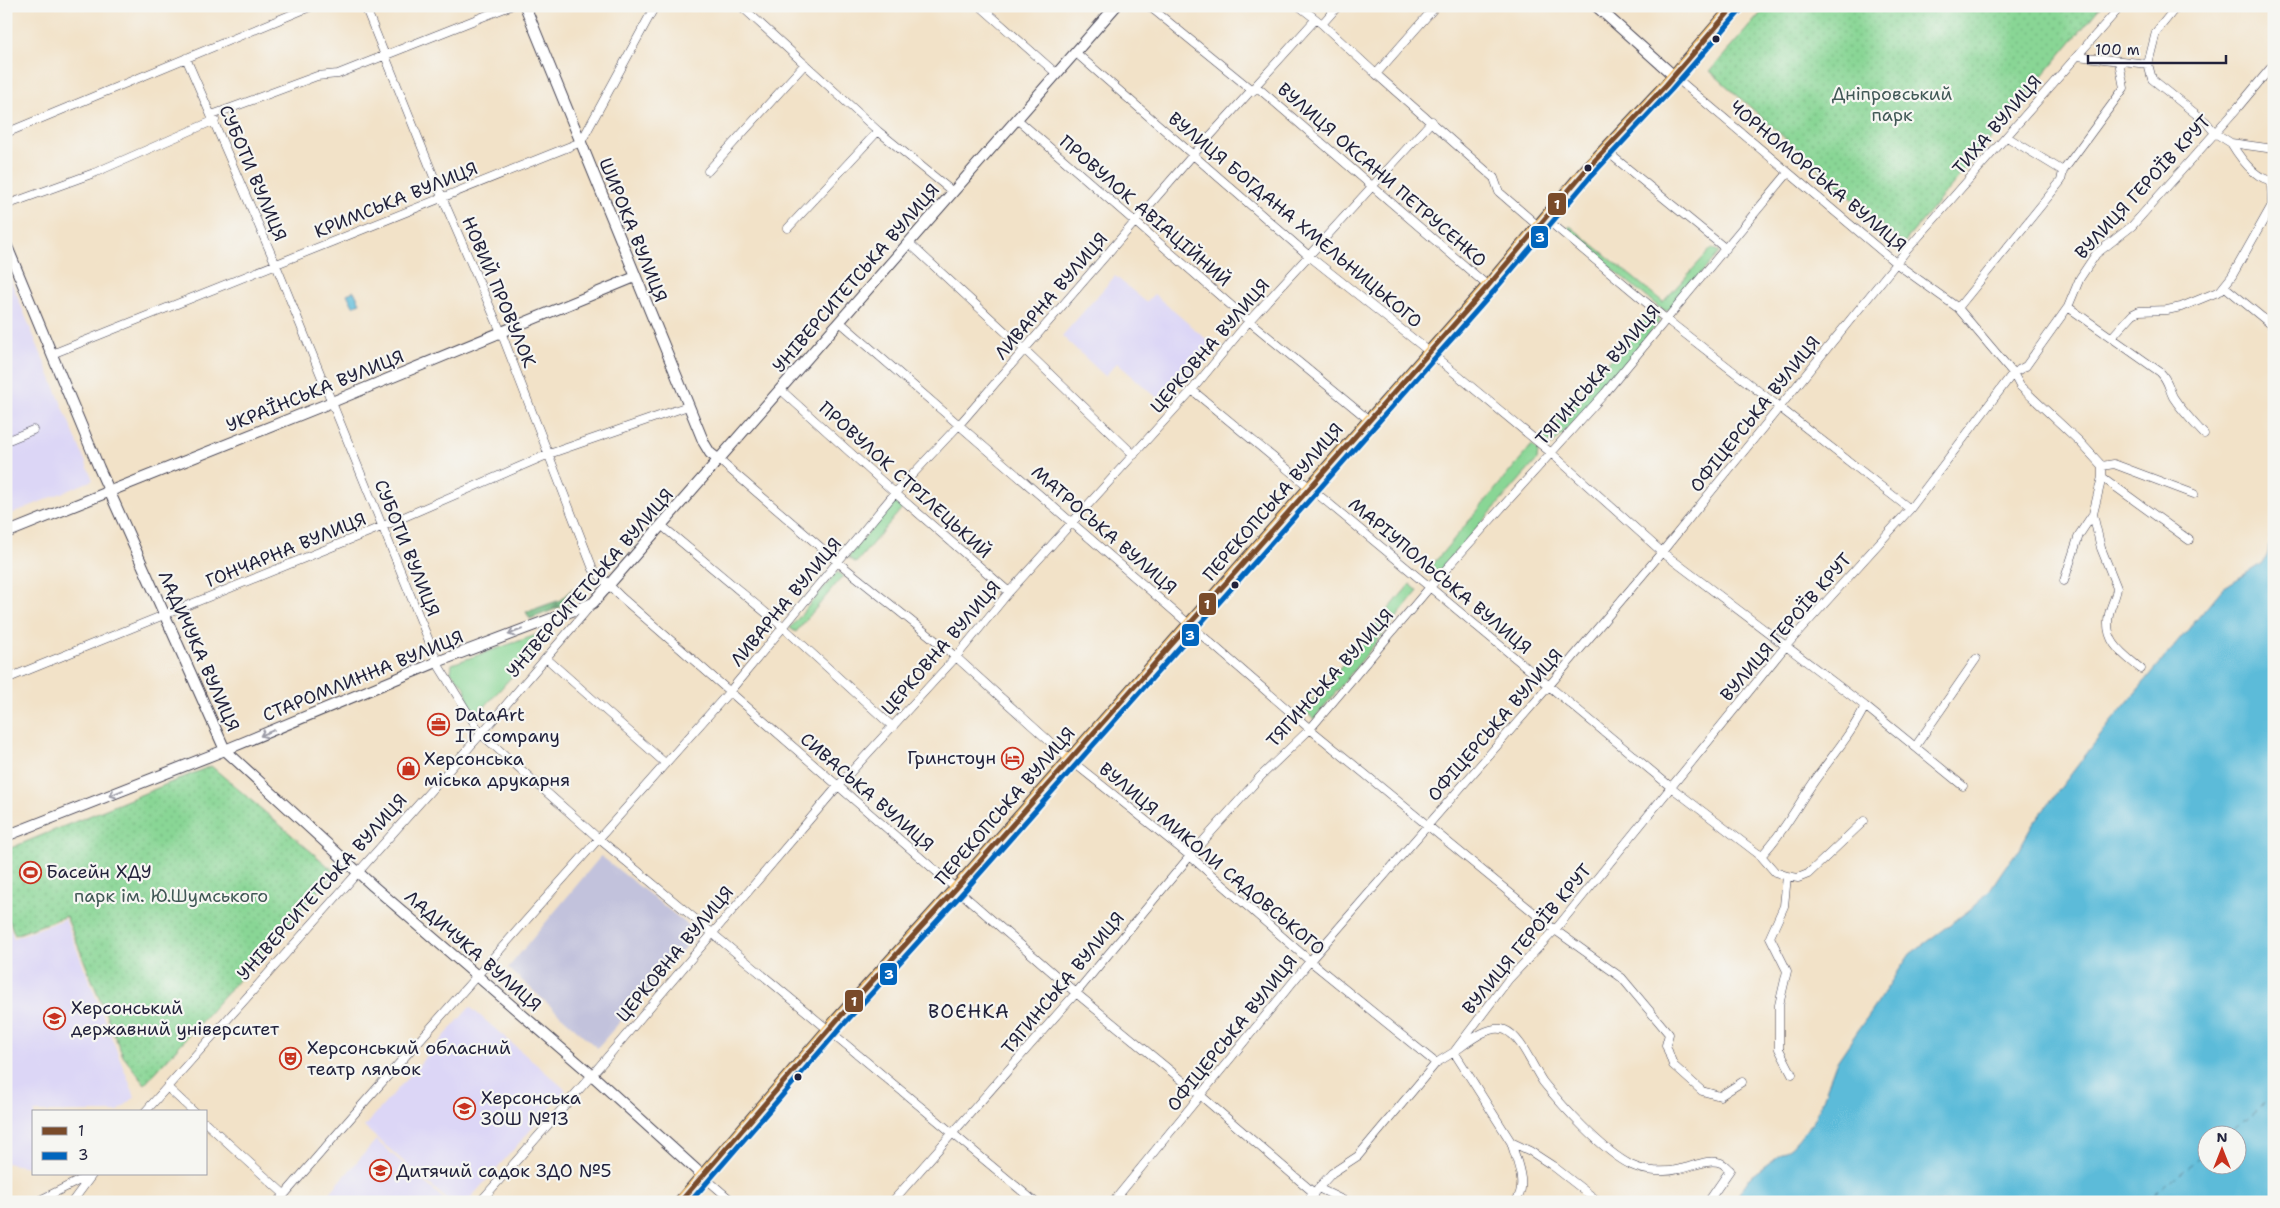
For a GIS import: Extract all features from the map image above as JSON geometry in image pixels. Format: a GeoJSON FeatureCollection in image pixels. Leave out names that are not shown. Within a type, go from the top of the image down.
{"type":"FeatureCollection","features":[{"type":"Feature","properties":{"kind":"main road","name":"ПЕРЕКОПСЬКА ВУЛИЦЯ"},"geometry":{"type":"LineString","coordinates":[[680,1202],[829,1029],[956,889],[1068,759],[1734,6]]}},
{"type":"Feature","properties":{"kind":"street"},"geometry":{"type":"LineString","coordinates":[[6,133],[312,6]]}},
{"type":"Feature","properties":{"kind":"street","name":"НОВИЙ ПРОВУЛОК"},"geometry":{"type":"LineString","coordinates":[[365,6],[442,197],[501,332],[593,569],[609,586]]}},
{"type":"Feature","properties":{"kind":"street"},"geometry":{"type":"LineString","coordinates":[[6,205],[94,173],[214,118],[317,76],[334,76],[510,6]]}},
{"type":"Feature","properties":{"kind":"street","name":"ШИРОКА ВУЛИЦЯ"},"geometry":{"type":"LineString","coordinates":[[525,6],[688,406],[706,448],[719,460]]}},
{"type":"Feature","properties":{"kind":"street"},"geometry":{"type":"LineString","coordinates":[[581,142],[655,6]]}},
{"type":"Feature","properties":{"kind":"street"},"geometry":{"type":"LineString","coordinates":[[741,6],[878,131],[953,192]]}},
{"type":"Feature","properties":{"kind":"street"},"geometry":{"type":"LineString","coordinates":[[980,6],[1057,74]]}},
{"type":"Feature","properties":{"kind":"street","name":"УНІВЕРСИТЕТСЬКА ВУЛИЦЯ"},"geometry":{"type":"LineString","coordinates":[[147,1110],[357,871],[482,734],[593,603],[1116,6]]}},
{"type":"Feature","properties":{"kind":"street","name":"ВУЛИЦЯ ОКСАНИ ПЕТРУСЕНКО"},"geometry":{"type":"LineString","coordinates":[[1149,6],[1255,89],[1488,286]]}},
{"type":"Feature","properties":{"kind":"street"},"geometry":{"type":"LineString","coordinates":[[1299,6],[1494,178],[1499,192],[1542,222],[1910,509]]}},
{"type":"Feature","properties":{"kind":"street","name":"ЛИВАРНА ВУЛИЦЯ"},"geometry":{"type":"LineString","coordinates":[[278,1202],[476,975],[730,692],[839,563],[895,493],[1025,350],[1192,156],[1319,22],[1338,6]]}},
{"type":"Feature","properties":{"kind":"street"},"geometry":{"type":"LineString","coordinates":[[1376,74],[1436,6]]}},
{"type":"Feature","properties":{"kind":"street","name":"ЧОРНОМОРСЬКА ВУЛИЦЯ"},"geometry":{"type":"LineString","coordinates":[[1596,6],[1674,76],[1897,264],[1958,308],[2013,373],[2020,386],[2080,442],[2102,466]]}},
{"type":"Feature","properties":{"kind":"street","name":"ТИХА ВУЛИЦЯ"},"geometry":{"type":"LineString","coordinates":[[1897,264],[2121,6]]}},
{"type":"Feature","properties":{"kind":"street"},"geometry":{"type":"LineString","coordinates":[[2112,337],[2133,314],[2139,311],[2167,310],[2181,307],[2220,291],[2232,276],[2272,205],[2272,182],[2262,178],[2248,167],[2231,143],[2215,133],[2206,122],[2152,79],[2148,64],[2156,32],[2177,6]]}},
{"type":"Feature","properties":{"kind":"street","name":"ВУЛИЦЯ БОГДАНА ХМЕЛЬНИЦЬКОГО"},"geometry":{"type":"LineString","coordinates":[[1076,53],[1308,256],[1429,352],[1550,452],[1662,552],[1864,706],[1963,786]]}},
{"type":"Feature","properties":{"kind":"street"},"geometry":{"type":"LineString","coordinates":[[2077,56],[2148,64]]}},
{"type":"Feature","properties":{"kind":"street","name":"СУБОТИ ВУЛИЦЯ"},"geometry":{"type":"LineString","coordinates":[[186,58],[214,118],[276,265],[437,662],[482,734],[598,838],[1035,1202]]}},
{"type":"Feature","properties":{"kind":"street"},"geometry":{"type":"LineString","coordinates":[[1958,308],[2060,181],[2063,171],[2124,88],[2118,62]]}},
{"type":"Feature","properties":{"kind":"street"},"geometry":{"type":"LineString","coordinates":[[708,171],[805,64]]}},
{"type":"Feature","properties":{"kind":"street","name":"ВУЛИЦЯ ГЕРОЇВ КРУТ"},"geometry":{"type":"LineString","coordinates":[[1309,1202],[1316,1190],[1332,1173],[1358,1156],[1436,1064],[1454,1052],[1508,980],[1555,930],[1672,788],[1785,646],[1910,509],[2013,373],[2026,366],[2068,307],[2080,278],[2096,254],[2132,226],[2274,64]]}},
{"type":"Feature","properties":{"kind":"street","name":"ПРОВУЛОК АВІАЦІЙНИЙ"},"geometry":{"type":"LineString","coordinates":[[1018,120],[1249,321],[1369,420]]}},
{"type":"Feature","properties":{"kind":"street","name":"ЦЕРКОВНА ВУЛИЦЯ"},"geometry":{"type":"LineString","coordinates":[[480,1202],[592,1075],[838,786],[956,658],[1009,592],[1192,390],[1249,321],[1432,122]]}},
{"type":"Feature","properties":{"kind":"street"},"geometry":{"type":"LineString","coordinates":[[788,228],[878,131]]}},
{"type":"Feature","properties":{"kind":"street"},"geometry":{"type":"LineString","coordinates":[[2007,137],[2063,171]]}},
{"type":"Feature","properties":{"kind":"street","name":"КРИМСЬКА ВУЛИЦЯ"},"geometry":{"type":"LineString","coordinates":[[52,354],[581,142]]}},
{"type":"Feature","properties":{"kind":"street"},"geometry":{"type":"LineString","coordinates":[[2231,143],[2274,149]]}},
{"type":"Feature","properties":{"kind":"street"},"geometry":{"type":"LineString","coordinates":[[1605,150],[1726,249]]}},
{"type":"Feature","properties":{"kind":"street","name":"ТЯГИНСЬКА ВУЛИЦЯ"},"geometry":{"type":"LineString","coordinates":[[892,1202],[1076,993],[1190,856],[1260,777],[1310,729],[1430,587],[1605,393],[1788,173]]}},
{"type":"Feature","properties":{"kind":"street"},"geometry":{"type":"LineString","coordinates":[[909,243],[1025,350],[1134,455]]}},
{"type":"Feature","properties":{"kind":"street","name":"ЛАДИЧУКА ВУЛИЦЯ"},"geometry":{"type":"LineString","coordinates":[[6,244],[110,492],[225,750],[357,871],[592,1075],[733,1202]]}},
{"type":"Feature","properties":{"kind":"street","name":"ОФІЦЕРСЬКА ВУЛИЦЯ"},"geometry":{"type":"LineString","coordinates":[[1113,1202],[1310,961],[1548,687],[1662,552],[1897,264]]}},
{"type":"Feature","properties":{"kind":"street","name":"УКРАЇНСЬКА ВУЛИЦЯ"},"geometry":{"type":"LineString","coordinates":[[8,529],[110,492],[635,277]]}},
{"type":"Feature","properties":{"kind":"street"},"geometry":{"type":"LineString","coordinates":[[2224,286],[2274,328]]}},
{"type":"Feature","properties":{"kind":"street"},"geometry":{"type":"LineString","coordinates":[[2068,307],[2160,372],[2168,380],[2172,394],[2181,408],[2204,434]]}},
{"type":"Feature","properties":{"kind":"street","name":"МАТРОСЬКА ВУЛИЦЯ"},"geometry":{"type":"LineString","coordinates":[[840,322],[1310,729],[1429,824],[1555,930],[1622,978],[1669,1034],[1666,1045],[1673,1065],[1702,1091],[1720,1096],[1742,1082]]}},
{"type":"Feature","properties":{"kind":"street","name":"ПРОВУЛОК СТРІЛЕЦЬКИЙ"},"geometry":{"type":"LineString","coordinates":[[781,390],[1009,592]]}},
{"type":"Feature","properties":{"kind":"street","name":"МАРІУПОЛЬСЬКА ВУЛИЦЯ"},"geometry":{"type":"LineString","coordinates":[[1192,390],[1548,687],[1672,788],[1762,856],[1775,872],[1786,876]]}},
{"type":"Feature","properties":{"kind":"street","name":"ГОНЧАРНА ВУЛИЦЯ"},"geometry":{"type":"LineString","coordinates":[[6,679],[382,527],[549,454],[688,406]]}},
{"type":"Feature","properties":{"kind":"street"},"geometry":{"type":"LineString","coordinates":[[6,441],[33,430]]}},
{"type":"Feature","properties":{"kind":"street","name":"ВУЛИЦЯ МИКОЛИ САДОВСЬКОГО"},"geometry":{"type":"LineString","coordinates":[[719,460],[839,563],[956,658],[1068,759],[1190,856],[1310,961],[1436,1064]]}},
{"type":"Feature","properties":{"kind":"street"},"geometry":{"type":"LineString","coordinates":[[2064,581],[2079,535],[2093,514],[2102,477],[2102,466],[2114,464],[2194,494]]}},
{"type":"Feature","properties":{"kind":"street"},"geometry":{"type":"LineString","coordinates":[[2102,477],[2189,540]]}},
{"type":"Feature","properties":{"kind":"street"},"geometry":{"type":"LineString","coordinates":[[2093,514],[2101,548],[2117,588],[2108,619],[2111,639],[2114,646],[2141,669]]}},
{"type":"Feature","properties":{"kind":"street"},"geometry":{"type":"LineString","coordinates":[[661,525],[784,628],[893,727]]}},
{"type":"Feature","properties":{"kind":"street","name":"СИВАСЬКА ВУЛИЦЯ"},"geometry":{"type":"LineString","coordinates":[[609,586],[1076,993],[1316,1190],[1347,1202]]}},
{"type":"Feature","properties":{"kind":"street","name":"СТАРОМЛИННА ВУЛИЦЯ"},"geometry":{"type":"LineString","coordinates":[[6,836],[225,750],[437,662],[593,603]]}},
{"type":"Feature","properties":{"kind":"street"},"geometry":{"type":"LineString","coordinates":[[546,658],[665,763]]}},
{"type":"Feature","properties":{"kind":"street"},"geometry":{"type":"LineString","coordinates":[[1915,747],[1976,659]]}},
{"type":"Feature","properties":{"kind":"street"},"geometry":{"type":"LineString","coordinates":[[1762,856],[1775,841],[1813,783],[1854,728],[1864,706]]}},
{"type":"Feature","properties":{"kind":"street"},"geometry":{"type":"LineString","coordinates":[[1792,1074],[1779,1049],[1779,1005],[1787,971],[1770,937],[1784,906],[1786,876],[1798,878],[1808,874],[1864,821]]}},
{"type":"Feature","properties":{"kind":"street"},"geometry":{"type":"LineString","coordinates":[[1515,1202],[1522,1190],[1511,1142],[1454,1052],[1488,1031],[1497,1029],[1506,1030],[1515,1037],[1543,1081],[1572,1114],[1604,1146],[1631,1165],[1648,1170],[1667,1171],[1702,1163],[1720,1162],[1730,1170],[1708,1202]]}},
{"type":"Feature","properties":{"kind":"street"},"geometry":{"type":"LineString","coordinates":[[167,1087],[192,1110]]}},
{"type":"Feature","properties":{"kind":"street"},"geometry":{"type":"LineString","coordinates":[[208,1125],[284,1194]]}},
{"type":"Feature","properties":{"kind":"street"},"geometry":{"type":"LineString","coordinates":[[1511,1142],[1530,1151],[1553,1166],[1599,1202]]}},
{"type":"Feature","properties":{"kind":"street"},"geometry":{"type":"LineString","coordinates":[[36,1202],[88,1176]]}},
{"type":"Feature","properties":{"kind":"street"},"geometry":{"type":"LineString","coordinates":[[72,1202],[91,1176]]}},
{"type":"Feature","properties":{"kind":"shaded area"},"geometry":{"type":"Polygon","coordinates":[[[6,269],[93,480],[6,516],[6,269]]]}},
{"type":"Feature","properties":{"kind":"shaded area"},"geometry":{"type":"Polygon","coordinates":[[[1115,276],[1146,302],[1154,294],[1214,346],[1162,402],[1117,363],[1105,376],[1062,336],[1115,276]]]}},
{"type":"Feature","properties":{"kind":"shaded area"},"geometry":{"type":"Polygon","coordinates":[[[601,856],[698,933],[597,1048],[508,968],[601,856]]]}},
{"type":"Feature","properties":{"kind":"shaded area","name":"Херсонський державний університет"},"geometry":{"type":"Polygon","coordinates":[[[6,918],[14,938],[65,919],[135,1097],[119,1110],[32,1110],[32,1168],[6,1163],[6,918]]]}},
{"type":"Feature","properties":{"kind":"shaded area","name":"Херсонська ЗОШ №13"},"geometry":{"type":"Polygon","coordinates":[[[470,1007],[566,1090],[467,1202],[450,1202],[364,1127],[470,1007]]]}},
{"type":"Feature","properties":{"kind":"shaded area","name":"Дитячий садок ЗДО №5"},"geometry":{"type":"Polygon","coordinates":[[[376,1140],[447,1202],[322,1202],[376,1140]]]}},
{"type":"Feature","properties":{"kind":"green space","name":"Дніпровський парк"},"geometry":{"type":"Polygon","coordinates":[[[1767,6],[2101,6],[1903,244],[1710,71],[1767,6]]]}},
{"type":"Feature","properties":{"kind":"green space"},"geometry":{"type":"Polygon","coordinates":[[[1570,226],[1663,302],[1712,248],[1720,252],[1671,308],[1666,311],[1566,231],[1570,226]]]}},
{"type":"Feature","properties":{"kind":"green space"},"geometry":{"type":"Polygon","coordinates":[[[1651,313],[1660,321],[1602,392],[1552,445],[1543,438],[1651,313]]]}},
{"type":"Feature","properties":{"kind":"green space"},"geometry":{"type":"Polygon","coordinates":[[[1532,445],[1538,451],[1537,460],[1440,570],[1428,575],[1423,571],[1429,569],[1532,445]]]}},
{"type":"Feature","properties":{"kind":"green space"},"geometry":{"type":"Polygon","coordinates":[[[895,500],[903,507],[856,563],[848,557],[895,500]]]}},
{"type":"Feature","properties":{"kind":"green space"},"geometry":{"type":"Polygon","coordinates":[[[837,572],[843,576],[796,632],[790,628],[837,572]]]}},
{"type":"Feature","properties":{"kind":"green space"},"geometry":{"type":"Polygon","coordinates":[[[1410,584],[1418,591],[1314,719],[1304,710],[1410,584]]]}},
{"type":"Feature","properties":{"kind":"green space"},"geometry":{"type":"Polygon","coordinates":[[[572,589],[576,591],[571,603],[530,619],[526,612],[560,600],[572,589]]]}},
{"type":"Feature","properties":{"kind":"green space"},"geometry":{"type":"Polygon","coordinates":[[[554,629],[480,712],[476,713],[469,705],[465,687],[451,672],[452,664],[554,629]]]}},
{"type":"Feature","properties":{"kind":"green space","name":"парк ім. Ю.Шумського"},"geometry":{"type":"Polygon","coordinates":[[[211,766],[335,872],[145,1084],[123,1056],[66,916],[15,935],[6,913],[6,850],[211,766]]]}},
{"type":"Feature","properties":{"kind":"water"},"geometry":{"type":"Polygon","coordinates":[[[354,291],[360,303],[353,306],[347,294],[354,291]]]}},
{"type":"Feature","properties":{"kind":"water"},"geometry":{"type":"Polygon","coordinates":[[[2274,505],[2274,1202],[1733,1202],[1751,1176],[1792,1146],[1812,1123],[1836,1063],[1910,954],[1976,905],[1989,891],[2019,849],[2033,824],[2110,723],[2223,588],[2261,564],[2268,554],[2274,505]]]}},
{"type":"Feature","properties":{"kind":"ferry route"},"geometry":{"type":"LineString","coordinates":[[2238,1126],[2274,1096]]}},
{"type":"Feature","properties":{"kind":"ferry route"},"geometry":{"type":"LineString","coordinates":[[2146,1202],[2198,1159]]}},
{"type":"Feature","properties":{"kind":"transit line","name":"1"},"geometry":{"type":"LineString","coordinates":[[680,1202],[837,1020],[961,883],[1488,286],[1585,171],[1666,85],[1734,6]]}},
{"type":"Feature","properties":{"kind":"transit line","name":"3"},"geometry":{"type":"LineString","coordinates":[[690,1202],[843,1025],[967,888],[1494,291],[1591,176],[1671,90],[1740,11]]}},
{"type":"Feature","properties":{"kind":"place","name":"DataArt IT company"},"geometry":{"type":"Point","coordinates":[439,725]}},
{"type":"Feature","properties":{"kind":"place","name":"Гринстоун"},"geometry":{"type":"Point","coordinates":[1012,758]}},
{"type":"Feature","properties":{"kind":"place","name":"Херсонська міська друкарня"},"geometry":{"type":"Point","coordinates":[408,769]}},
{"type":"Feature","properties":{"kind":"place","name":"Басейн ХДУ"},"geometry":{"type":"Point","coordinates":[30,872]}},
{"type":"Feature","properties":{"kind":"place","name":"Херсонський державний університет"},"geometry":{"type":"Point","coordinates":[55,1018]}},
{"type":"Feature","properties":{"kind":"place","name":"Херсонський обласний театр ляльок"},"geometry":{"type":"Point","coordinates":[291,1058]}},
{"type":"Feature","properties":{"kind":"place","name":"Херсонська ЗОШ №13"},"geometry":{"type":"Point","coordinates":[465,1108]}},
{"type":"Feature","properties":{"kind":"place","name":"Дитячий садок ЗДО №5"},"geometry":{"type":"Point","coordinates":[380,1171]}},
{"type":"Feature","properties":{"kind":"district","name":"ВОЄНКА"},"geometry":{"type":"Point","coordinates":[969,1011]}}]}
